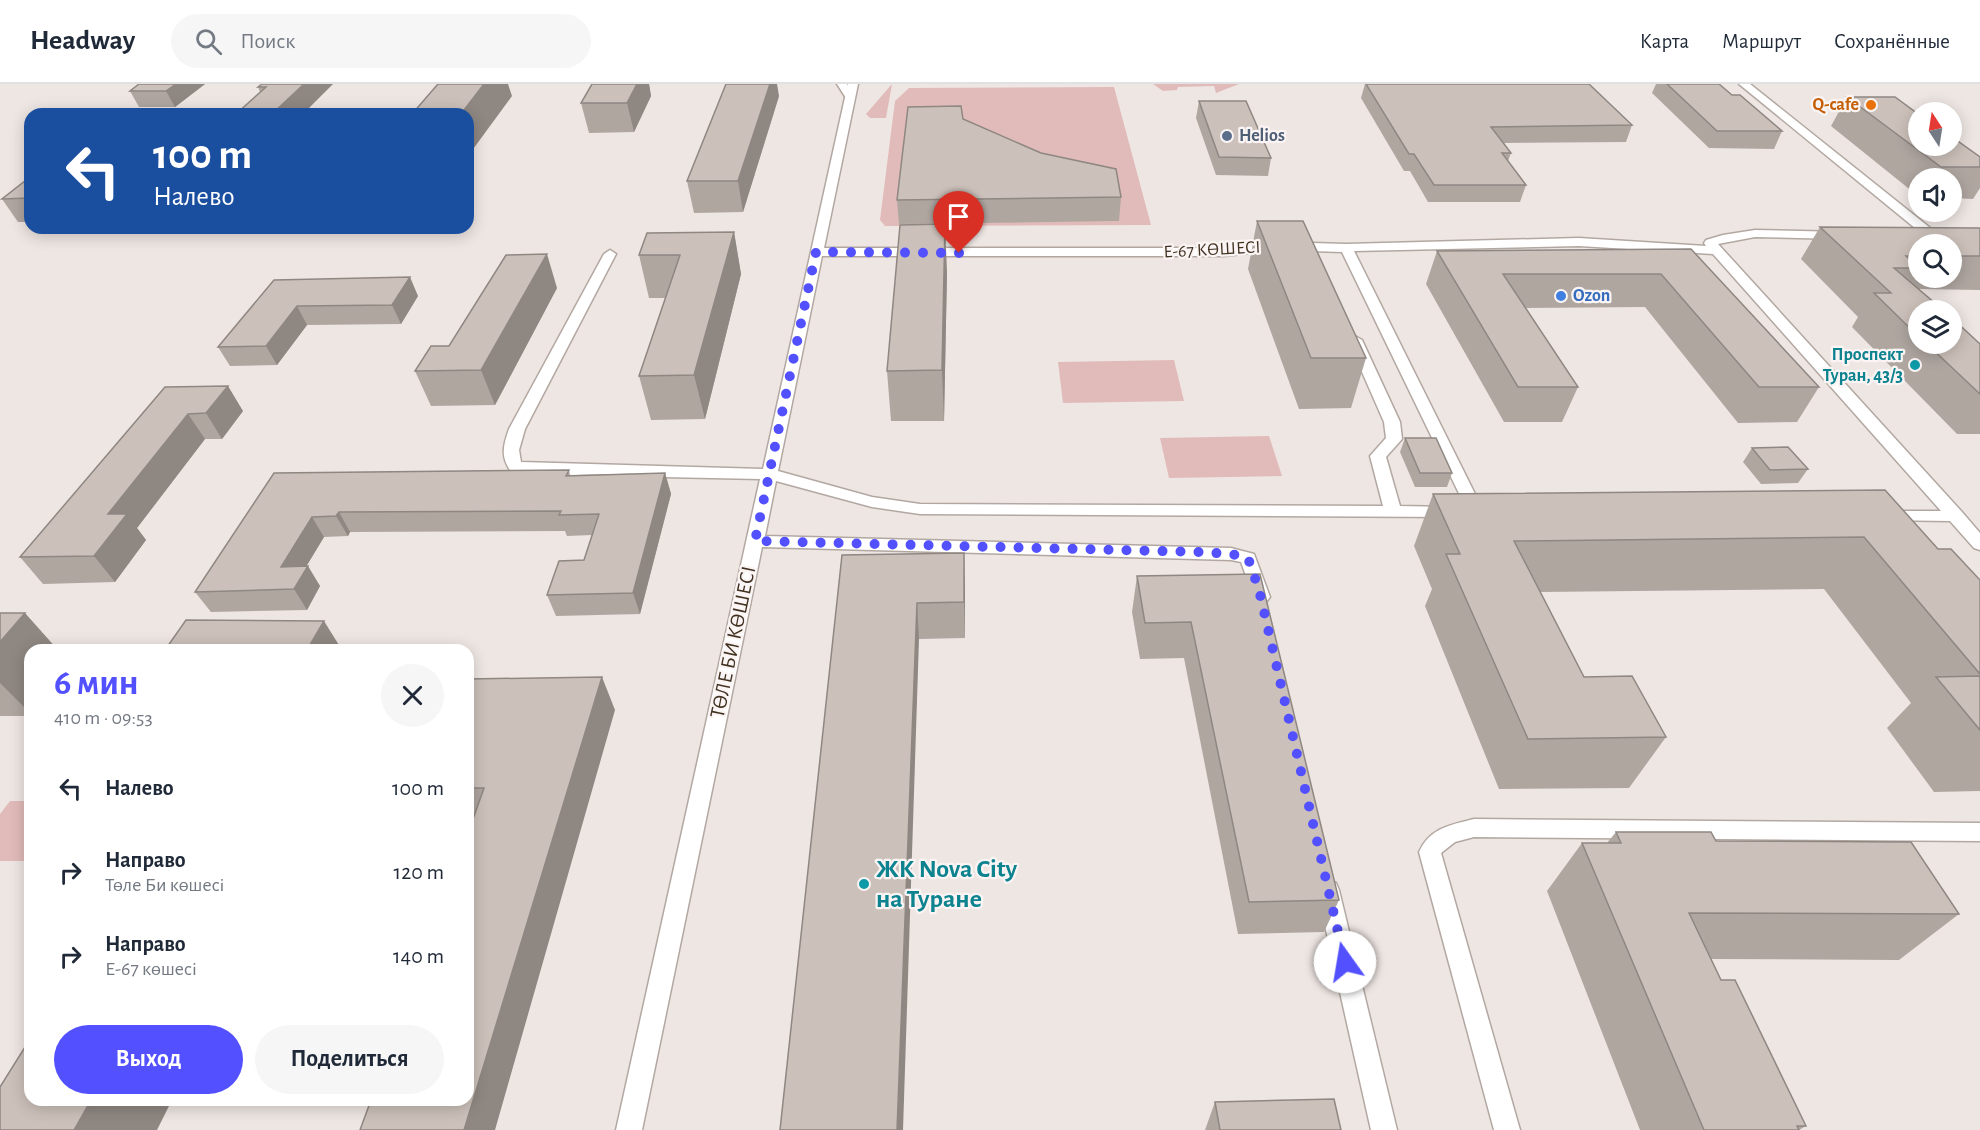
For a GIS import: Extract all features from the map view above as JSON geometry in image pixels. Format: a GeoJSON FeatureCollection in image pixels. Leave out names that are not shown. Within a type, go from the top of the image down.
{"type":"FeatureCollection","features":[{"type":"Feature","properties":{"kind":"street"},"geometry":{"type":"LineString","coordinates":[[1744,84],[1935,234],[1907,234]]}},
{"type":"Feature","properties":{"kind":"street","name":"ТӨЛЕ БИ КӨШЕСІ"},"geometry":{"type":"LineString","coordinates":[[629,1130],[816,252],[848,88]]}},
{"type":"Feature","properties":{"kind":"street"},"geometry":{"type":"LineString","coordinates":[[1850,235],[1737,235],[1720,238],[1710,243],[1980,543]]}},
{"type":"Feature","properties":{"kind":"street","name":"Е-67 КӨШЕСІ"},"geometry":{"type":"LineString","coordinates":[[816,252],[1102,254],[1224,252],[1279,246],[1316,253],[1346,248],[1579,242],[1716,250]]}},
{"type":"Feature","properties":{"kind":"street"},"geometry":{"type":"LineString","coordinates":[[610,254],[517,429],[509,453],[511,462],[518,468],[769,474],[872,502],[920,509],[1482,512],[1346,248]]}},
{"type":"Feature","properties":{"kind":"street"},"geometry":{"type":"LineString","coordinates":[[1348,323],[1392,422],[1394,439],[1378,456],[1392,512]]}},
{"type":"Feature","properties":{"kind":"street"},"geometry":{"type":"LineString","coordinates":[[1871,516],[1956,516]]}},
{"type":"Feature","properties":{"kind":"street"},"geometry":{"type":"LineString","coordinates":[[755,541],[1231,554],[1248,558],[1264,613]]}},
{"type":"Feature","properties":{"kind":"street"},"geometry":{"type":"LineString","coordinates":[[1507,1130],[1430,852],[1434,843],[1445,836],[1474,828],[1980,832]]}},
{"type":"Feature","properties":{"kind":"street"},"geometry":{"type":"LineString","coordinates":[[1324,869],[1384,1130]]}},
{"type":"Feature","properties":{"kind":"shaded area"},"geometry":{"type":"Polygon","coordinates":[[[892,84],[886,118],[870,118],[866,114],[892,84]]]}},
{"type":"Feature","properties":{"kind":"shaded area"},"geometry":{"type":"Polygon","coordinates":[[[1153,84],[1239,84],[1216,93],[1214,86],[1178,87],[1177,90],[1163,91],[1153,84]]]}},
{"type":"Feature","properties":{"kind":"shaded area"},"geometry":{"type":"Polygon","coordinates":[[[1114,87],[1151,225],[885,226],[880,220],[895,101],[909,88],[1114,87]]]}},
{"type":"Feature","properties":{"kind":"shaded area"},"geometry":{"type":"Polygon","coordinates":[[[1174,360],[1184,401],[1063,403],[1058,362],[1174,360]]]}},
{"type":"Feature","properties":{"kind":"shaded area"},"geometry":{"type":"Polygon","coordinates":[[[1269,436],[1282,476],[1169,478],[1160,438],[1269,436]]]}},
{"type":"Feature","properties":{"kind":"shaded area"},"geometry":{"type":"Polygon","coordinates":[[[10,801],[24,801],[24,861],[0,861],[0,814],[10,801]]]}},
{"type":"Feature","properties":{"kind":"building"},"geometry":{"type":"Polygon","coordinates":[[[139,84],[176,84],[166,91],[130,91],[139,84]]]}},
{"type":"Feature","properties":{"kind":"building"},"geometry":{"type":"Polygon","coordinates":[[[262,84],[304,84],[278,108],[243,108],[266,87],[258,87],[262,84]]]}},
{"type":"Feature","properties":{"kind":"building"},"geometry":{"type":"Polygon","coordinates":[[[438,84],[484,84],[466,108],[417,108],[438,84]]]}},
{"type":"Feature","properties":{"kind":"building"},"geometry":{"type":"Polygon","coordinates":[[[592,84],[637,84],[627,103],[581,103],[592,84]]]}},
{"type":"Feature","properties":{"kind":"building"},"geometry":{"type":"Polygon","coordinates":[[[726,84],[770,84],[738,181],[687,181],[726,84]]]}},
{"type":"Feature","properties":{"kind":"building"},"geometry":{"type":"Polygon","coordinates":[[[1366,84],[1589,84],[1632,125],[1491,127],[1511,153],[1502,153],[1526,185],[1434,185],[1414,154],[1409,154],[1366,84]]]}},
{"type":"Feature","properties":{"kind":"building"},"geometry":{"type":"Polygon","coordinates":[[[1667,84],[1719,84],[1732,95],[1740,95],[1782,131],[1717,131],[1667,84]]]}},
{"type":"Feature","properties":{"kind":"building"},"geometry":{"type":"Polygon","coordinates":[[[1847,97],[1895,97],[1908,107],[1908,142],[1847,97]]]}},
{"type":"Feature","properties":{"kind":"building"},"geometry":{"type":"Polygon","coordinates":[[[1199,101],[1246,101],[1271,158],[1219,157],[1199,101]]]}},
{"type":"Feature","properties":{"kind":"building"},"geometry":{"type":"Polygon","coordinates":[[[961,106],[963,119],[1041,153],[1116,169],[1121,197],[897,200],[908,107],[961,106]]]}},
{"type":"Feature","properties":{"kind":"building"},"geometry":{"type":"Polygon","coordinates":[[[1962,144],[1980,157],[1980,167],[1941,167],[1926,156],[1962,156],[1962,144]]]}},
{"type":"Feature","properties":{"kind":"building"},"geometry":{"type":"Polygon","coordinates":[[[24,182],[24,198],[2,199],[24,182]]]}},
{"type":"Feature","properties":{"kind":"building"},"geometry":{"type":"Polygon","coordinates":[[[1257,221],[1303,221],[1366,358],[1311,358],[1257,221]]]}},
{"type":"Feature","properties":{"kind":"building"},"geometry":{"type":"Polygon","coordinates":[[[945,224],[942,370],[887,371],[900,225],[945,224]]]}},
{"type":"Feature","properties":{"kind":"building"},"geometry":{"type":"Polygon","coordinates":[[[1820,227],[1980,228],[1980,256],[1962,256],[1962,234],[1908,234],[1908,256],[1906,256],[1908,268],[1894,268],[1908,280],[1908,288],[1917,288],[1931,300],[1908,300],[1908,326],[1874,293],[1891,293],[1820,227]]]}},
{"type":"Feature","properties":{"kind":"building"},"geometry":{"type":"Polygon","coordinates":[[[734,232],[694,375],[639,376],[680,255],[639,255],[647,233],[734,232]]]}},
{"type":"Feature","properties":{"kind":"building"},"geometry":{"type":"Polygon","coordinates":[[[1691,249],[1819,387],[1759,387],[1661,274],[1503,274],[1578,387],[1518,387],[1437,251],[1691,249]]]}},
{"type":"Feature","properties":{"kind":"building"},"geometry":{"type":"Polygon","coordinates":[[[547,254],[481,370],[415,371],[431,346],[449,346],[506,255],[547,254]]]}},
{"type":"Feature","properties":{"kind":"building"},"geometry":{"type":"Polygon","coordinates":[[[410,277],[392,305],[297,306],[266,346],[218,347],[274,280],[410,277]]]}},
{"type":"Feature","properties":{"kind":"building"},"geometry":{"type":"Polygon","coordinates":[[[1962,327],[1980,344],[1980,394],[1938,354],[1962,354],[1962,327]]]}},
{"type":"Feature","properties":{"kind":"building"},"geometry":{"type":"Polygon","coordinates":[[[228,386],[206,413],[188,414],[108,514],[127,514],[94,556],[20,557],[165,387],[228,386]]]}},
{"type":"Feature","properties":{"kind":"building"},"geometry":{"type":"Polygon","coordinates":[[[1405,438],[1436,438],[1452,473],[1420,473],[1405,438]]]}},
{"type":"Feature","properties":{"kind":"building"},"geometry":{"type":"Polygon","coordinates":[[[1788,447],[1808,469],[1770,470],[1752,448],[1788,447]]]}},
{"type":"Feature","properties":{"kind":"building"},"geometry":{"type":"Polygon","coordinates":[[[569,470],[566,476],[665,473],[633,593],[547,595],[559,561],[584,560],[599,514],[559,515],[561,511],[339,512],[336,516],[312,517],[281,567],[308,566],[294,589],[195,592],[274,473],[569,470]]]}},
{"type":"Feature","properties":{"kind":"building"},"geometry":{"type":"Polygon","coordinates":[[[1885,490],[1938,549],[1951,549],[1980,580],[1980,674],[1864,537],[1514,541],[1584,677],[1632,676],[1666,737],[1528,739],[1446,554],[1460,554],[1433,494],[1885,490]]]}},
{"type":"Feature","properties":{"kind":"building","name":"ЖК Nova City на Туране"},"geometry":{"type":"Polygon","coordinates":[[[964,553],[964,602],[917,603],[897,1130],[780,1130],[842,555],[964,553]]]}},
{"type":"Feature","properties":{"kind":"building"},"geometry":{"type":"Polygon","coordinates":[[[1260,574],[1339,900],[1249,902],[1191,622],[1145,623],[1137,576],[1260,574]]]}},
{"type":"Feature","properties":{"kind":"building"},"geometry":{"type":"Polygon","coordinates":[[[0,613],[25,613],[0,642],[0,613]]]}},
{"type":"Feature","properties":{"kind":"building"},"geometry":{"type":"Polygon","coordinates":[[[186,620],[324,621],[311,644],[169,644],[186,620]]]}},
{"type":"Feature","properties":{"kind":"building"},"geometry":{"type":"Polygon","coordinates":[[[1980,676],[1980,730],[1936,677],[1980,676]]]}},
{"type":"Feature","properties":{"kind":"building"},"geometry":{"type":"Polygon","coordinates":[[[602,677],[474,1097],[474,816],[484,788],[474,788],[474,679],[602,677]]]}},
{"type":"Feature","properties":{"kind":"building"},"geometry":{"type":"Polygon","coordinates":[[[1616,832],[1711,832],[1716,841],[1911,842],[1959,914],[1689,913],[1721,980],[1735,980],[1806,1126],[1797,1126],[1799,1130],[1704,1130],[1582,843],[1621,843],[1616,832]]]}},
{"type":"Feature","properties":{"kind":"building"},"geometry":{"type":"Polygon","coordinates":[[[24,1049],[24,1106],[88,1106],[74,1130],[0,1130],[0,1087],[24,1049]]]}},
{"type":"Feature","properties":{"kind":"building"},"geometry":{"type":"Polygon","coordinates":[[[1334,1099],[1341,1130],[1220,1130],[1215,1102],[1334,1099]]]}},
{"type":"Feature","properties":{"kind":"building"},"geometry":{"type":"Polygon","coordinates":[[[369,1106],[471,1106],[464,1130],[360,1130],[369,1106]]]}},
{"type":"Feature","properties":{"kind":"place","name":"Q-cafe"},"geometry":{"type":"Point","coordinates":[1871,105]}},
{"type":"Feature","properties":{"kind":"place","name":"Helios"},"geometry":{"type":"Point","coordinates":[1227,136]}},
{"type":"Feature","properties":{"kind":"place","name":"Ozon"},"geometry":{"type":"Point","coordinates":[1561,296]}},
{"type":"Feature","properties":{"kind":"place","name":"Проспект Туран, 43/3"},"geometry":{"type":"Point","coordinates":[1915,365]}},
{"type":"Feature","properties":{"kind":"place","name":"ЖК Nova City на Туране"},"geometry":{"type":"Point","coordinates":[864,884]}},
{"type":"Feature","properties":{"kind":"route"},"geometry":{"type":"LineString","coordinates":[[959,253],[816,252],[755,541],[1199,552],[1231,554],[1248,558],[1259,590],[1345,962]]}}]}
